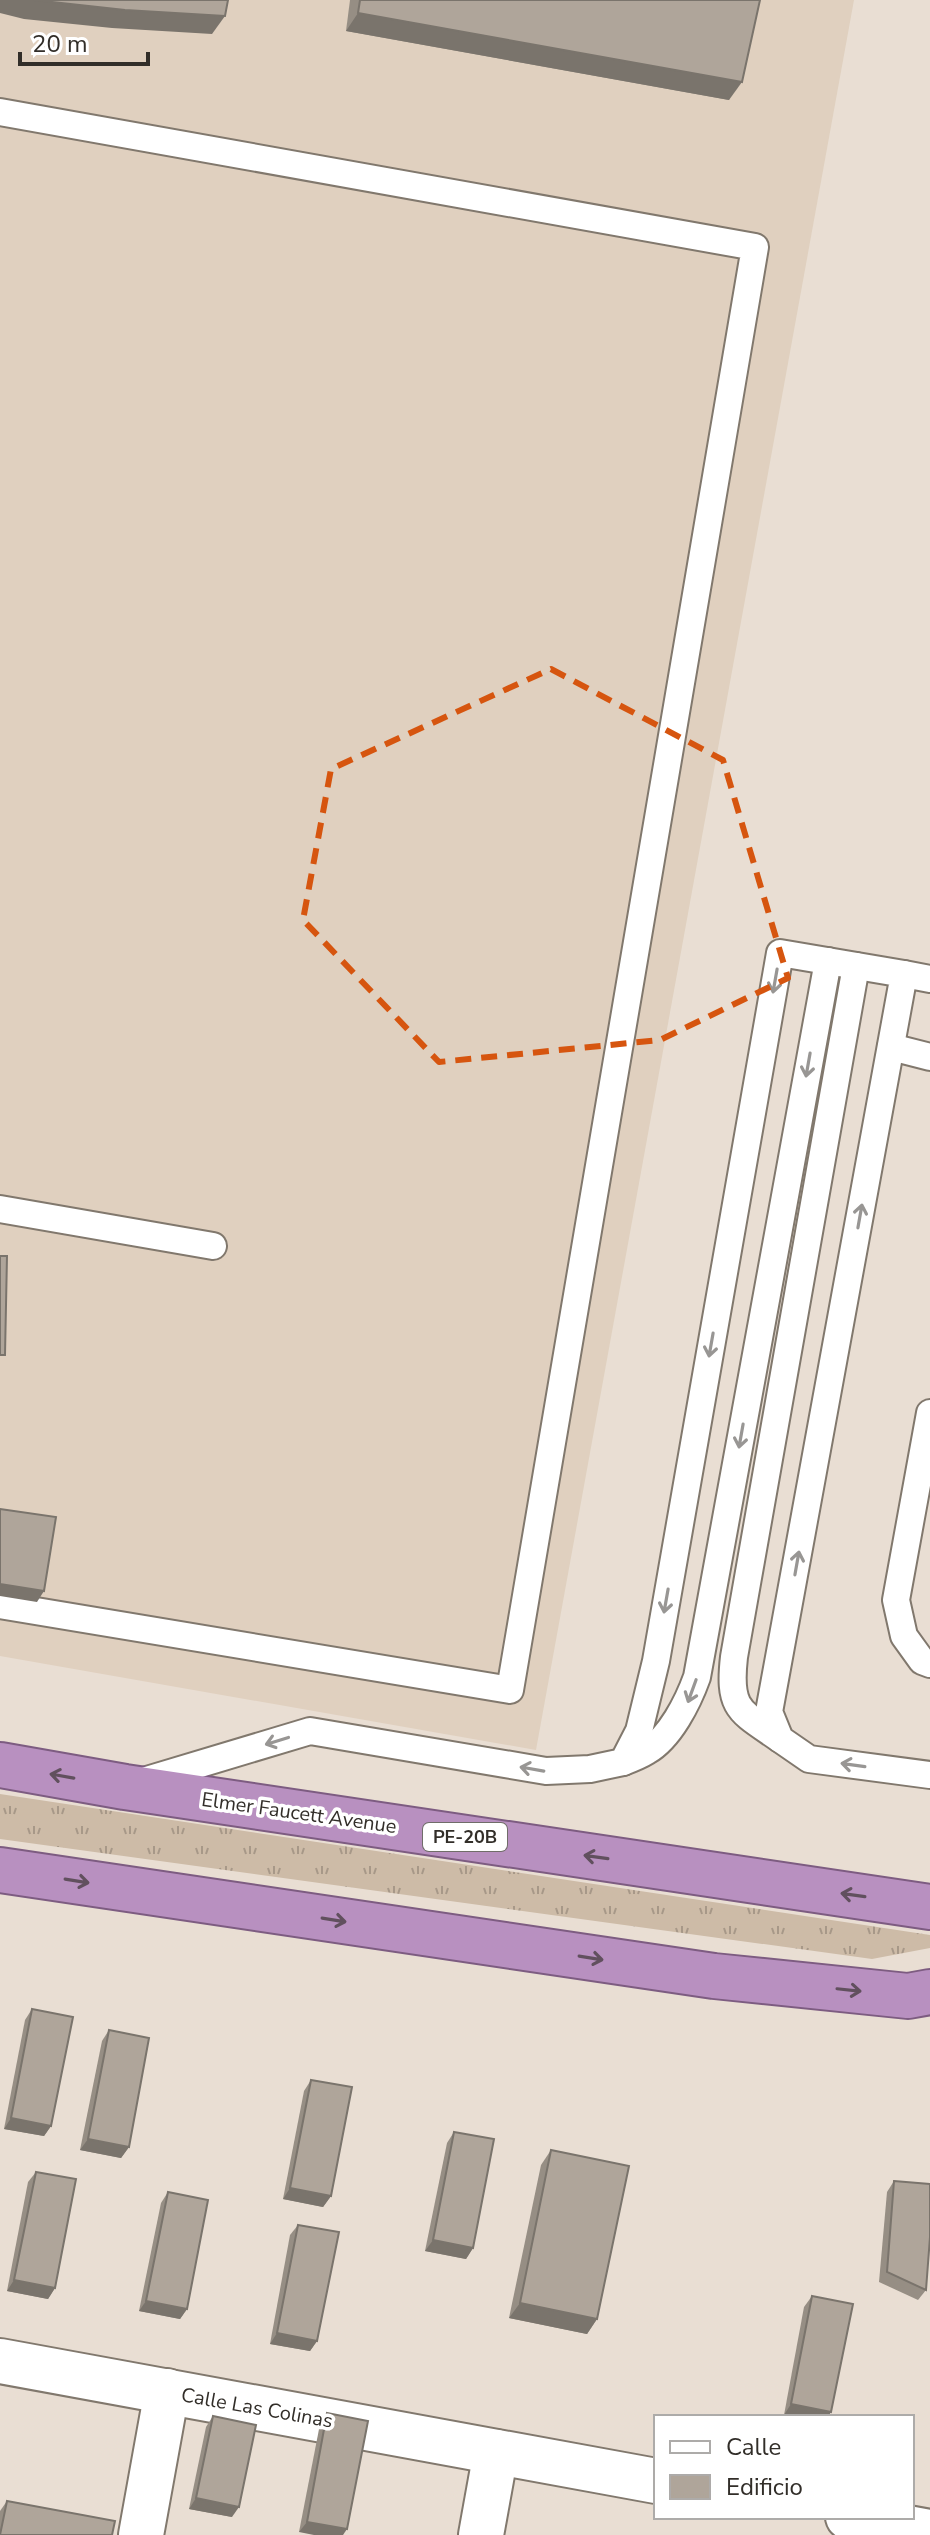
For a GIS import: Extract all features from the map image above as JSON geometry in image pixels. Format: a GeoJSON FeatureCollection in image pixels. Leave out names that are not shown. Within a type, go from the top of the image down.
{"type":"FeatureCollection","features":[{"type":"Feature","properties":{"kind":"highway","name":"Elmer Faucett Avenue"},"geometry":{"type":"LineString","coordinates":[[0,1765],[125,1787],[930,1907]]}},
{"type":"Feature","properties":{"kind":"highway"},"geometry":{"type":"LineString","coordinates":[[0,1870],[714,1976],[908,1996],[930,1992]]}},
{"type":"Feature","properties":{"kind":"street","name":"Calle Las Colinas"},"geometry":{"type":"LineString","coordinates":[[0,2361],[654,2481]]}},
{"type":"Feature","properties":{"kind":"street"},"geometry":{"type":"LineString","coordinates":[[141,2535],[167,2391]]}},
{"type":"Feature","properties":{"kind":"street"},"geometry":{"type":"LineString","coordinates":[[481,2535],[496,2452]]}},
{"type":"Feature","properties":{"kind":"street"},"geometry":{"type":"LineString","coordinates":[[859,2519],[930,2532]]}},
{"type":"Feature","properties":{"kind":"lane"},"geometry":{"type":"LineString","coordinates":[[0,112],[755,247],[510,1690],[0,1605]]}},
{"type":"Feature","properties":{"kind":"lane"},"geometry":{"type":"LineString","coordinates":[[623,1762],[639,1731],[656,1661],[780,953],[917,976],[891,1047],[769,1712],[780,1739]]}},
{"type":"Feature","properties":{"kind":"lane"},"geometry":{"type":"LineString","coordinates":[[125,1787],[310,1731],[546,1771],[590,1769],[623,1762],[650,1750],[670,1728],[687,1704],[697,1677],[828,961]]}},
{"type":"Feature","properties":{"kind":"lane"},"geometry":{"type":"LineString","coordinates":[[856,966],[739,1626],[731,1687],[740,1711],[809,1759],[930,1775]]}},
{"type":"Feature","properties":{"kind":"lane"},"geometry":{"type":"LineString","coordinates":[[891,1047],[930,1057]]}},
{"type":"Feature","properties":{"kind":"lane"},"geometry":{"type":"LineString","coordinates":[[0,1209],[213,1246]]}},
{"type":"Feature","properties":{"kind":"lane"},"geometry":{"type":"LineString","coordinates":[[930,1413],[896,1600],[904,1636],[922,1661],[930,1664]]}},
{"type":"Feature","properties":{"kind":"highlighted area"},"geometry":{"type":"Polygon","coordinates":[[[551,669],[723,760],[788,978],[660,1040],[439,1062],[303,920],[331,769],[551,669]]]}},
{"type":"Feature","properties":{"kind":"shaded area"},"geometry":{"type":"Polygon","coordinates":[[[0,0],[854,0],[536,1750],[0,1656],[0,0]]]}},
{"type":"Feature","properties":{"kind":"green space"},"geometry":{"type":"Polygon","coordinates":[[[0,1794],[930,1935],[930,1948],[872,1959],[0,1839],[0,1794]]]}},
{"type":"Feature","properties":{"kind":"building"},"geometry":{"type":"Polygon","coordinates":[[[34,0],[228,0],[225,16],[34,0]]]}},
{"type":"Feature","properties":{"kind":"building"},"geometry":{"type":"Polygon","coordinates":[[[360,0],[760,0],[742,82],[358,13],[360,0]]]}},
{"type":"Feature","properties":{"kind":"building"},"geometry":{"type":"Polygon","coordinates":[[[0,1256],[7,1256],[5,1355],[0,1355],[0,1256]]]}},
{"type":"Feature","properties":{"kind":"building"},"geometry":{"type":"Polygon","coordinates":[[[0,1509],[56,1517],[44,1591],[0,1584],[0,1509]]]}},
{"type":"Feature","properties":{"kind":"building"},"geometry":{"type":"Polygon","coordinates":[[[32,2009],[73,2017],[51,2126],[11,2118],[32,2009]]]}},
{"type":"Feature","properties":{"kind":"building"},"geometry":{"type":"Polygon","coordinates":[[[109,2030],[149,2038],[129,2147],[88,2139],[109,2030]]]}},
{"type":"Feature","properties":{"kind":"building"},"geometry":{"type":"Polygon","coordinates":[[[311,2080],[352,2087],[331,2196],[290,2188],[311,2080]]]}},
{"type":"Feature","properties":{"kind":"building"},"geometry":{"type":"Polygon","coordinates":[[[454,2132],[494,2139],[473,2248],[433,2240],[454,2132]]]}},
{"type":"Feature","properties":{"kind":"building"},"geometry":{"type":"Polygon","coordinates":[[[551,2150],[629,2166],[597,2319],[520,2303],[551,2150]]]}},
{"type":"Feature","properties":{"kind":"building"},"geometry":{"type":"Polygon","coordinates":[[[36,2172],[76,2179],[55,2288],[14,2280],[36,2172]]]}},
{"type":"Feature","properties":{"kind":"building"},"geometry":{"type":"Polygon","coordinates":[[[894,2181],[930,2184],[926,2290],[887,2272],[894,2181]]]}},
{"type":"Feature","properties":{"kind":"building"},"geometry":{"type":"Polygon","coordinates":[[[168,2192],[208,2200],[187,2309],[146,2301],[168,2192]]]}},
{"type":"Feature","properties":{"kind":"building"},"geometry":{"type":"Polygon","coordinates":[[[298,2225],[339,2232],[317,2341],[277,2333],[298,2225]]]}},
{"type":"Feature","properties":{"kind":"building"},"geometry":{"type":"Polygon","coordinates":[[[812,2296],[853,2304],[831,2412],[791,2404],[812,2296]]]}},
{"type":"Feature","properties":{"kind":"building"},"geometry":{"type":"Polygon","coordinates":[[[327,2413],[368,2421],[347,2529],[307,2522],[327,2413]]]}},
{"type":"Feature","properties":{"kind":"building"},"geometry":{"type":"Polygon","coordinates":[[[213,2416],[256,2425],[239,2507],[196,2498],[213,2416]]]}},
{"type":"Feature","properties":{"kind":"building"},"geometry":{"type":"Polygon","coordinates":[[[7,2501],[115,2521],[112,2535],[0,2535],[7,2501]]]}}]}
